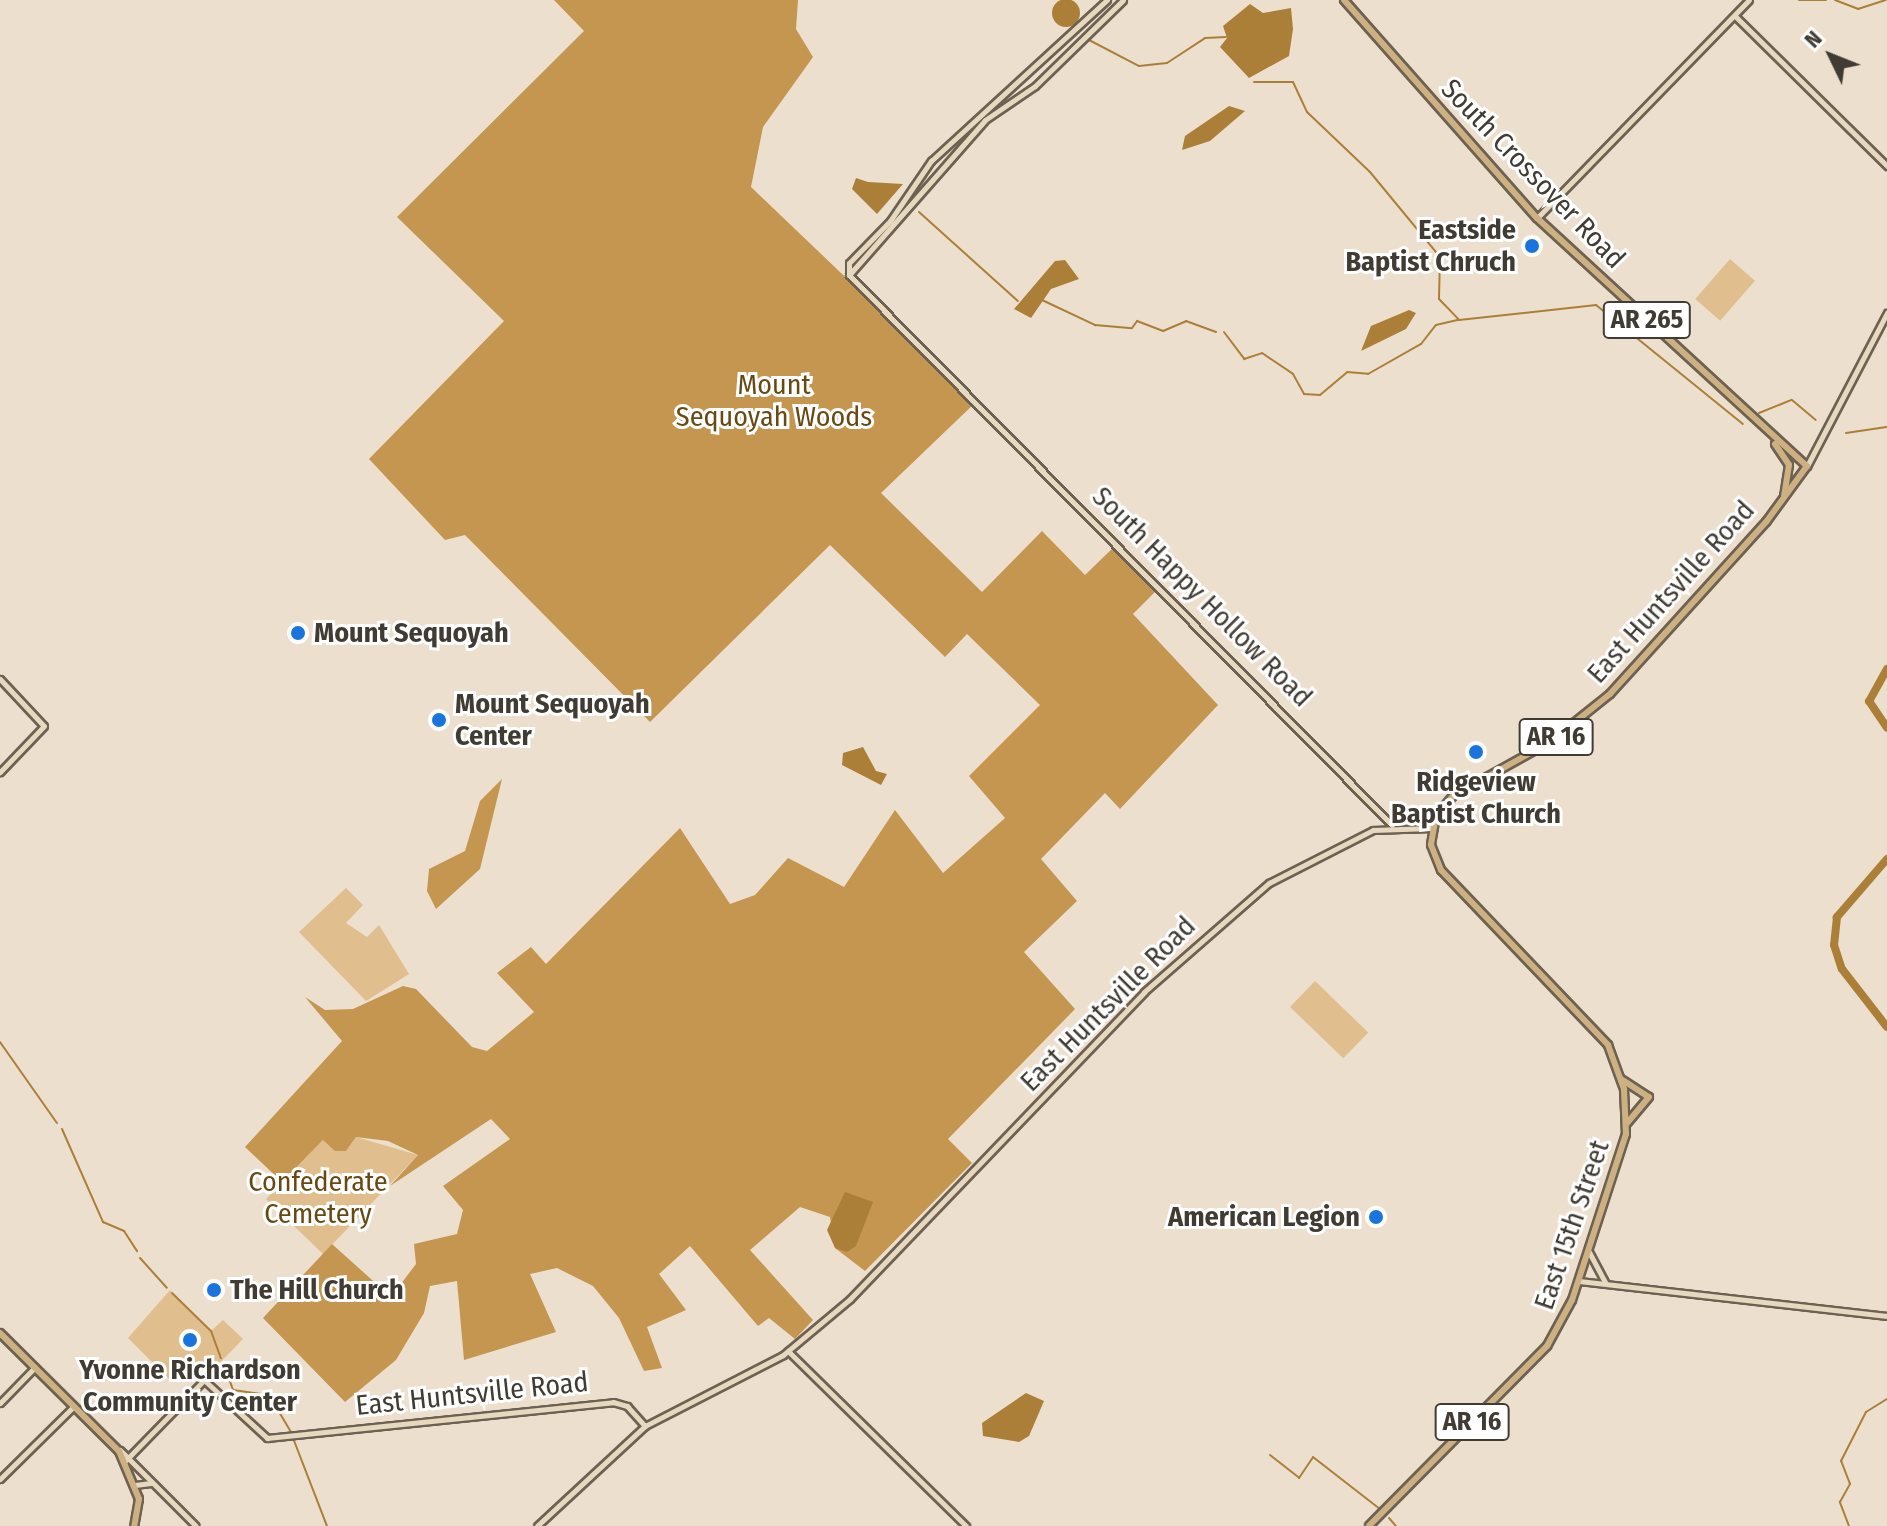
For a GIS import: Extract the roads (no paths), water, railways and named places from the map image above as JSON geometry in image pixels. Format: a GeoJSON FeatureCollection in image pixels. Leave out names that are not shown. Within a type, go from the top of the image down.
{"type":"FeatureCollection","features":[{"type":"Feature","properties":{"kind":"main road","name":"South Crossover Road"},"geometry":{"type":"LineString","coordinates":[[1344,0],[1537,218],[1768,434],[1807,466]]}},
{"type":"Feature","properties":{"kind":"main road"},"geometry":{"type":"LineString","coordinates":[[1768,434],[1789,465],[1781,503]]}},
{"type":"Feature","properties":{"kind":"main road","name":"East Huntsville Road"},"geometry":{"type":"LineString","coordinates":[[1432,828],[1453,796],[1550,742],[1610,694],[1781,503],[1807,466]]}},
{"type":"Feature","properties":{"kind":"main road","name":"AR 16"},"geometry":{"type":"LineString","coordinates":[[1432,828],[1441,870],[1593,1022],[1621,1079]]}},
{"type":"Feature","properties":{"kind":"main road"},"geometry":{"type":"LineString","coordinates":[[1621,1079],[1649,1097],[1627,1123]]}},
{"type":"Feature","properties":{"kind":"main road","name":"East 15th Street"},"geometry":{"type":"LineString","coordinates":[[1369,1526],[1542,1352],[1579,1281],[1627,1123],[1621,1079]]}},
{"type":"Feature","properties":{"kind":"main road"},"geometry":{"type":"LineString","coordinates":[[0,1333],[127,1459],[135,1485],[134,1526]]}},
{"type":"Feature","properties":{"kind":"street"},"geometry":{"type":"LineString","coordinates":[[849,275],[849,263],[891,219],[919,174],[978,113],[1032,76],[1107,0]]}},
{"type":"Feature","properties":{"kind":"street"},"geometry":{"type":"LineString","coordinates":[[849,275],[899,225],[927,179],[975,129],[1035,86],[1123,0]]}},
{"type":"Feature","properties":{"kind":"street"},"geometry":{"type":"LineString","coordinates":[[1537,218],[1749,0]]}},
{"type":"Feature","properties":{"kind":"street"},"geometry":{"type":"LineString","coordinates":[[1735,16],[1887,166]]}},
{"type":"Feature","properties":{"kind":"street"},"geometry":{"type":"LineString","coordinates":[[891,219],[899,225]]}},
{"type":"Feature","properties":{"kind":"street","name":"South Happy Hollow Road"},"geometry":{"type":"LineString","coordinates":[[849,275],[1392,825]]}},
{"type":"Feature","properties":{"kind":"street","name":"East Huntsville Road"},"geometry":{"type":"LineString","coordinates":[[1807,466],[1887,313]]}},
{"type":"Feature","properties":{"kind":"street"},"geometry":{"type":"LineString","coordinates":[[0,679],[44,726],[0,772]]}},
{"type":"Feature","properties":{"kind":"street","name":"East Huntsville Road"},"geometry":{"type":"LineString","coordinates":[[215,1391],[261,1436],[613,1402],[627,1406],[645,1426],[788,1351],[868,1281],[1189,951],[1296,865],[1392,825],[1432,828]]}},
{"type":"Feature","properties":{"kind":"street"},"geometry":{"type":"LineString","coordinates":[[1589,1252],[1595,1273],[1610,1284]]}},
{"type":"Feature","properties":{"kind":"street"},"geometry":{"type":"LineString","coordinates":[[1579,1281],[1887,1316]]}},
{"type":"Feature","properties":{"kind":"street"},"geometry":{"type":"LineString","coordinates":[[788,1351],[966,1526]]}},
{"type":"Feature","properties":{"kind":"street"},"geometry":{"type":"LineString","coordinates":[[0,1403],[35,1367]]}},
{"type":"Feature","properties":{"kind":"street"},"geometry":{"type":"LineString","coordinates":[[196,1526],[127,1459],[204,1380],[215,1391]]}},
{"type":"Feature","properties":{"kind":"street"},"geometry":{"type":"LineString","coordinates":[[194,1390],[215,1391]]}},
{"type":"Feature","properties":{"kind":"street"},"geometry":{"type":"LineString","coordinates":[[0,1479],[74,1406]]}},
{"type":"Feature","properties":{"kind":"street"},"geometry":{"type":"LineString","coordinates":[[537,1526],[645,1426]]}},
{"type":"Feature","properties":{"kind":"street"},"geometry":{"type":"LineString","coordinates":[[111,1442],[141,1446]]}},
{"type":"Feature","properties":{"kind":"street"},"geometry":{"type":"LineString","coordinates":[[135,1485],[152,1483]]}},
{"type":"Feature","properties":{"kind":"waterway"},"geometry":{"type":"LineString","coordinates":[[1799,0],[1826,0]]}},
{"type":"Feature","properties":{"kind":"waterway"},"geometry":{"type":"LineString","coordinates":[[1835,0],[1858,9],[1886,0]]}},
{"type":"Feature","properties":{"kind":"waterway"},"geometry":{"type":"LineString","coordinates":[[1089,40],[1139,66],[1167,63],[1205,38],[1226,37]]}},
{"type":"Feature","properties":{"kind":"waterway"},"geometry":{"type":"LineString","coordinates":[[1254,82],[1293,82],[1307,112],[1370,172],[1440,257],[1439,299],[1459,320],[1596,305],[1743,424]]}},
{"type":"Feature","properties":{"kind":"waterway"},"geometry":{"type":"LineString","coordinates":[[919,212],[1018,301]]}},
{"type":"Feature","properties":{"kind":"waterway"},"geometry":{"type":"LineString","coordinates":[[1042,300],[1095,325],[1132,328],[1137,321],[1163,331],[1186,321],[1216,332]]}},
{"type":"Feature","properties":{"kind":"waterway"},"geometry":{"type":"LineString","coordinates":[[1224,332],[1244,359],[1262,353],[1293,374],[1304,394],[1320,395],[1347,372],[1368,374],[1421,344],[1436,325],[1458,320]]}},
{"type":"Feature","properties":{"kind":"waterway"},"geometry":{"type":"LineString","coordinates":[[1759,413],[1792,400],[1816,420]]}},
{"type":"Feature","properties":{"kind":"waterway"},"geometry":{"type":"LineString","coordinates":[[1846,433],[1887,427]]}},
{"type":"Feature","properties":{"kind":"waterway"},"geometry":{"type":"LineString","coordinates":[[1887,669],[1869,701],[1887,728]]}},
{"type":"Feature","properties":{"kind":"waterway"},"geometry":{"type":"LineString","coordinates":[[1887,859],[1837,917],[1834,945],[1842,969],[1887,1027]]}},
{"type":"Feature","properties":{"kind":"waterway"},"geometry":{"type":"LineString","coordinates":[[0,1042],[57,1123]]}},
{"type":"Feature","properties":{"kind":"waterway"},"geometry":{"type":"LineString","coordinates":[[62,1129],[103,1222],[124,1231],[137,1251]]}},
{"type":"Feature","properties":{"kind":"waterway"},"geometry":{"type":"LineString","coordinates":[[140,1258],[167,1288]]}},
{"type":"Feature","properties":{"kind":"waterway"},"geometry":{"type":"LineString","coordinates":[[172,1293],[211,1331],[221,1358]]}},
{"type":"Feature","properties":{"kind":"waterway"},"geometry":{"type":"LineString","coordinates":[[224,1365],[233,1390],[269,1395],[291,1432]]}},
{"type":"Feature","properties":{"kind":"waterway"},"geometry":{"type":"LineString","coordinates":[[1849,1526],[1840,1502],[1850,1484],[1841,1461],[1866,1412],[1887,1399]]}},
{"type":"Feature","properties":{"kind":"waterway"},"geometry":{"type":"LineString","coordinates":[[293,1438],[327,1526]]}},
{"type":"Feature","properties":{"kind":"waterway"},"geometry":{"type":"LineString","coordinates":[[1270,1455],[1299,1478],[1313,1457],[1381,1510]]}},
{"type":"Feature","properties":{"kind":"waterway"},"geometry":{"type":"LineString","coordinates":[[1389,1518],[1396,1526]]}},
{"type":"Feature","properties":{"kind":"place","name":"Eastside Baptist Chruch"},"geometry":{"type":"Point","coordinates":[1532,246]}},
{"type":"Feature","properties":{"kind":"place","name":"Mount Sequoyah"},"geometry":{"type":"Point","coordinates":[298,633]}},
{"type":"Feature","properties":{"kind":"place","name":"Mount Sequoyah Center"},"geometry":{"type":"Point","coordinates":[439,720]}},
{"type":"Feature","properties":{"kind":"place","name":"Ridgeview Baptist Church"},"geometry":{"type":"Point","coordinates":[1476,752]}},
{"type":"Feature","properties":{"kind":"place","name":"American Legion"},"geometry":{"type":"Point","coordinates":[1376,1217]}},
{"type":"Feature","properties":{"kind":"place","name":"The Hill Church"},"geometry":{"type":"Point","coordinates":[214,1290]}},
{"type":"Feature","properties":{"kind":"place","name":"Yvonne Richardson Community Center"},"geometry":{"type":"Point","coordinates":[190,1340]}},
{"type":"Feature","properties":{"kind":"park label","name":"Mount Sequoyah Woods"},"geometry":{"type":"Point","coordinates":[774,401]}},
{"type":"Feature","properties":{"kind":"park label","name":"Confederate Cemetery"},"geometry":{"type":"Point","coordinates":[318,1198]}}]}
